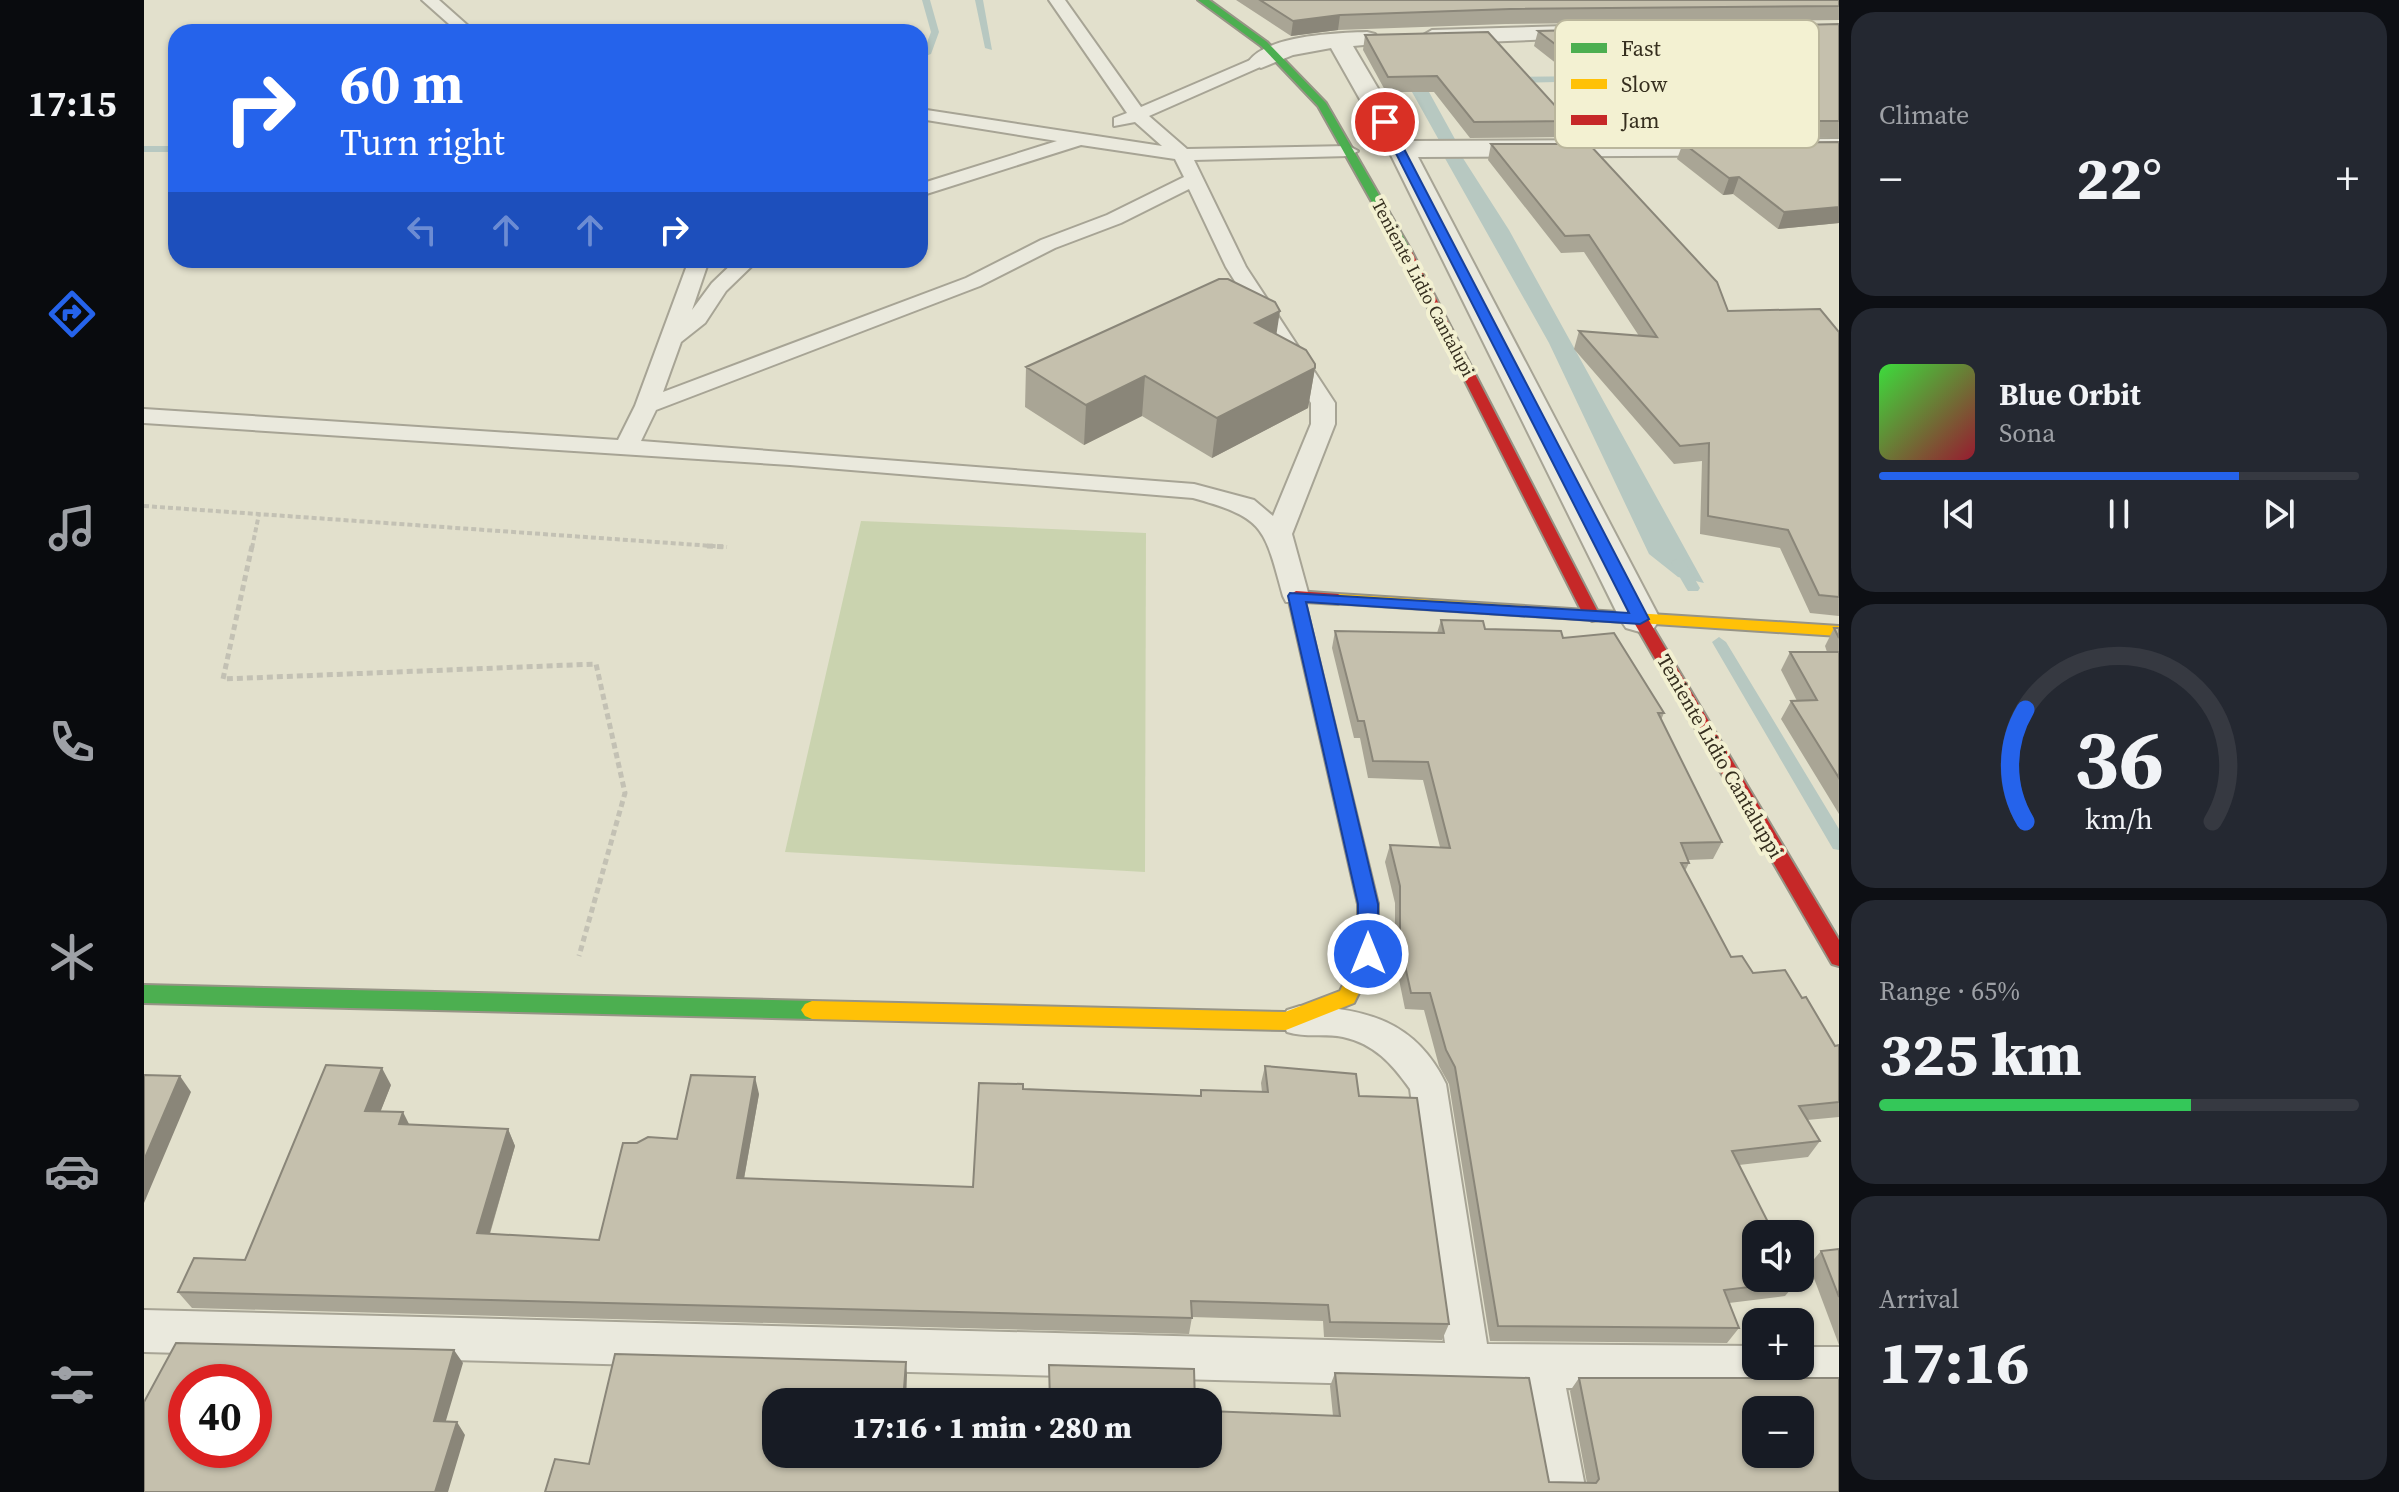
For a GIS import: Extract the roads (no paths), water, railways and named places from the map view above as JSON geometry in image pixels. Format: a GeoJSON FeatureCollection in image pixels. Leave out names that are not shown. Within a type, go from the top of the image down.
{"type":"FeatureCollection","features":[{"type":"Feature","properties":{"kind":"street","name":"Teniente Lidio Cantalupi"},"geometry":{"type":"LineString","coordinates":[[1203,0],[1322,105],[1413,264],[1592,616]]}},
{"type":"Feature","properties":{"kind":"street"},"geometry":{"type":"LineString","coordinates":[[1552,11],[1560,20]]}},
{"type":"Feature","properties":{"kind":"street"},"geometry":{"type":"LineString","coordinates":[[1416,38],[1555,33]]}},
{"type":"Feature","properties":{"kind":"street"},"geometry":{"type":"LineString","coordinates":[[1267,56],[1338,40],[1385,39]]}},
{"type":"Feature","properties":{"kind":"street","name":"Teniente Lidio Cantaluppi"},"geometry":{"type":"LineString","coordinates":[[1338,40],[1401,149],[1640,619],[1839,958]]}},
{"type":"Feature","properties":{"kind":"street"},"geometry":{"type":"LineString","coordinates":[[1819,147],[1839,147]]}},
{"type":"Feature","properties":{"kind":"street"},"geometry":{"type":"LineString","coordinates":[[1401,149],[1620,148]]}},
{"type":"Feature","properties":{"kind":"street"},"geometry":{"type":"LineString","coordinates":[[144,994],[1286,1021],[1347,997],[1368,954],[1368,904],[1296,596],[1839,631]]}},
{"type":"Feature","properties":{"kind":"lane"},"geometry":{"type":"LineString","coordinates":[[430,0],[458,24]]}},
{"type":"Feature","properties":{"kind":"lane"},"geometry":{"type":"LineString","coordinates":[[1057,0],[1137,114],[1182,155],[1236,267],[1323,403],[1323,424],[1279,534]]}},
{"type":"Feature","properties":{"kind":"lane"},"geometry":{"type":"LineString","coordinates":[[928,187],[1080,139],[1267,56]]}},
{"type":"Feature","properties":{"kind":"lane"},"geometry":{"type":"LineString","coordinates":[[928,115],[1182,155],[1349,151]]}},
{"type":"Feature","properties":{"kind":"lane"},"geometry":{"type":"LineString","coordinates":[[647,406],[888,317],[973,282],[1048,244],[1114,219],[1193,180]]}},
{"type":"Feature","properties":{"kind":"lane"},"geometry":{"type":"LineString","coordinates":[[626,448],[647,406],[696,268]]}},
{"type":"Feature","properties":{"kind":"lane"},"geometry":{"type":"LineString","coordinates":[[668,341],[697,318],[719,287],[739,268]]}},
{"type":"Feature","properties":{"kind":"lane"},"geometry":{"type":"LineString","coordinates":[[144,416],[626,448],[1194,491],[1245,505],[1279,534],[1296,596]]}},
{"type":"Feature","properties":{"kind":"lane"},"geometry":{"type":"LineString","coordinates":[[1286,1021],[1346,1022],[1386,1039],[1399,1045],[1428,1084],[1469,1364]]}},
{"type":"Feature","properties":{"kind":"lane"},"geometry":{"type":"LineString","coordinates":[[144,1331],[1541,1367],[1839,1368]]}},
{"type":"Feature","properties":{"kind":"lane"},"geometry":{"type":"LineString","coordinates":[[1541,1367],[1564,1492]]}},
{"type":"Feature","properties":{"kind":"waterway"},"geometry":{"type":"LineString","coordinates":[[926,0],[935,32],[928,52]]}},
{"type":"Feature","properties":{"kind":"waterway"},"geometry":{"type":"LineString","coordinates":[[979,0],[989,48]]}},
{"type":"Feature","properties":{"kind":"waterway"},"geometry":{"type":"LineString","coordinates":[[1509,80],[1555,79]]}},
{"type":"Feature","properties":{"kind":"waterway"},"geometry":{"type":"LineString","coordinates":[[144,149],[168,149]]}},
{"type":"Feature","properties":{"kind":"waterway"},"geometry":{"type":"LineString","coordinates":[[1678,562],[1693,588]]}},
{"type":"Feature","properties":{"kind":"waterway"},"geometry":{"type":"LineString","coordinates":[[1719,642],[1839,844]]}}]}
